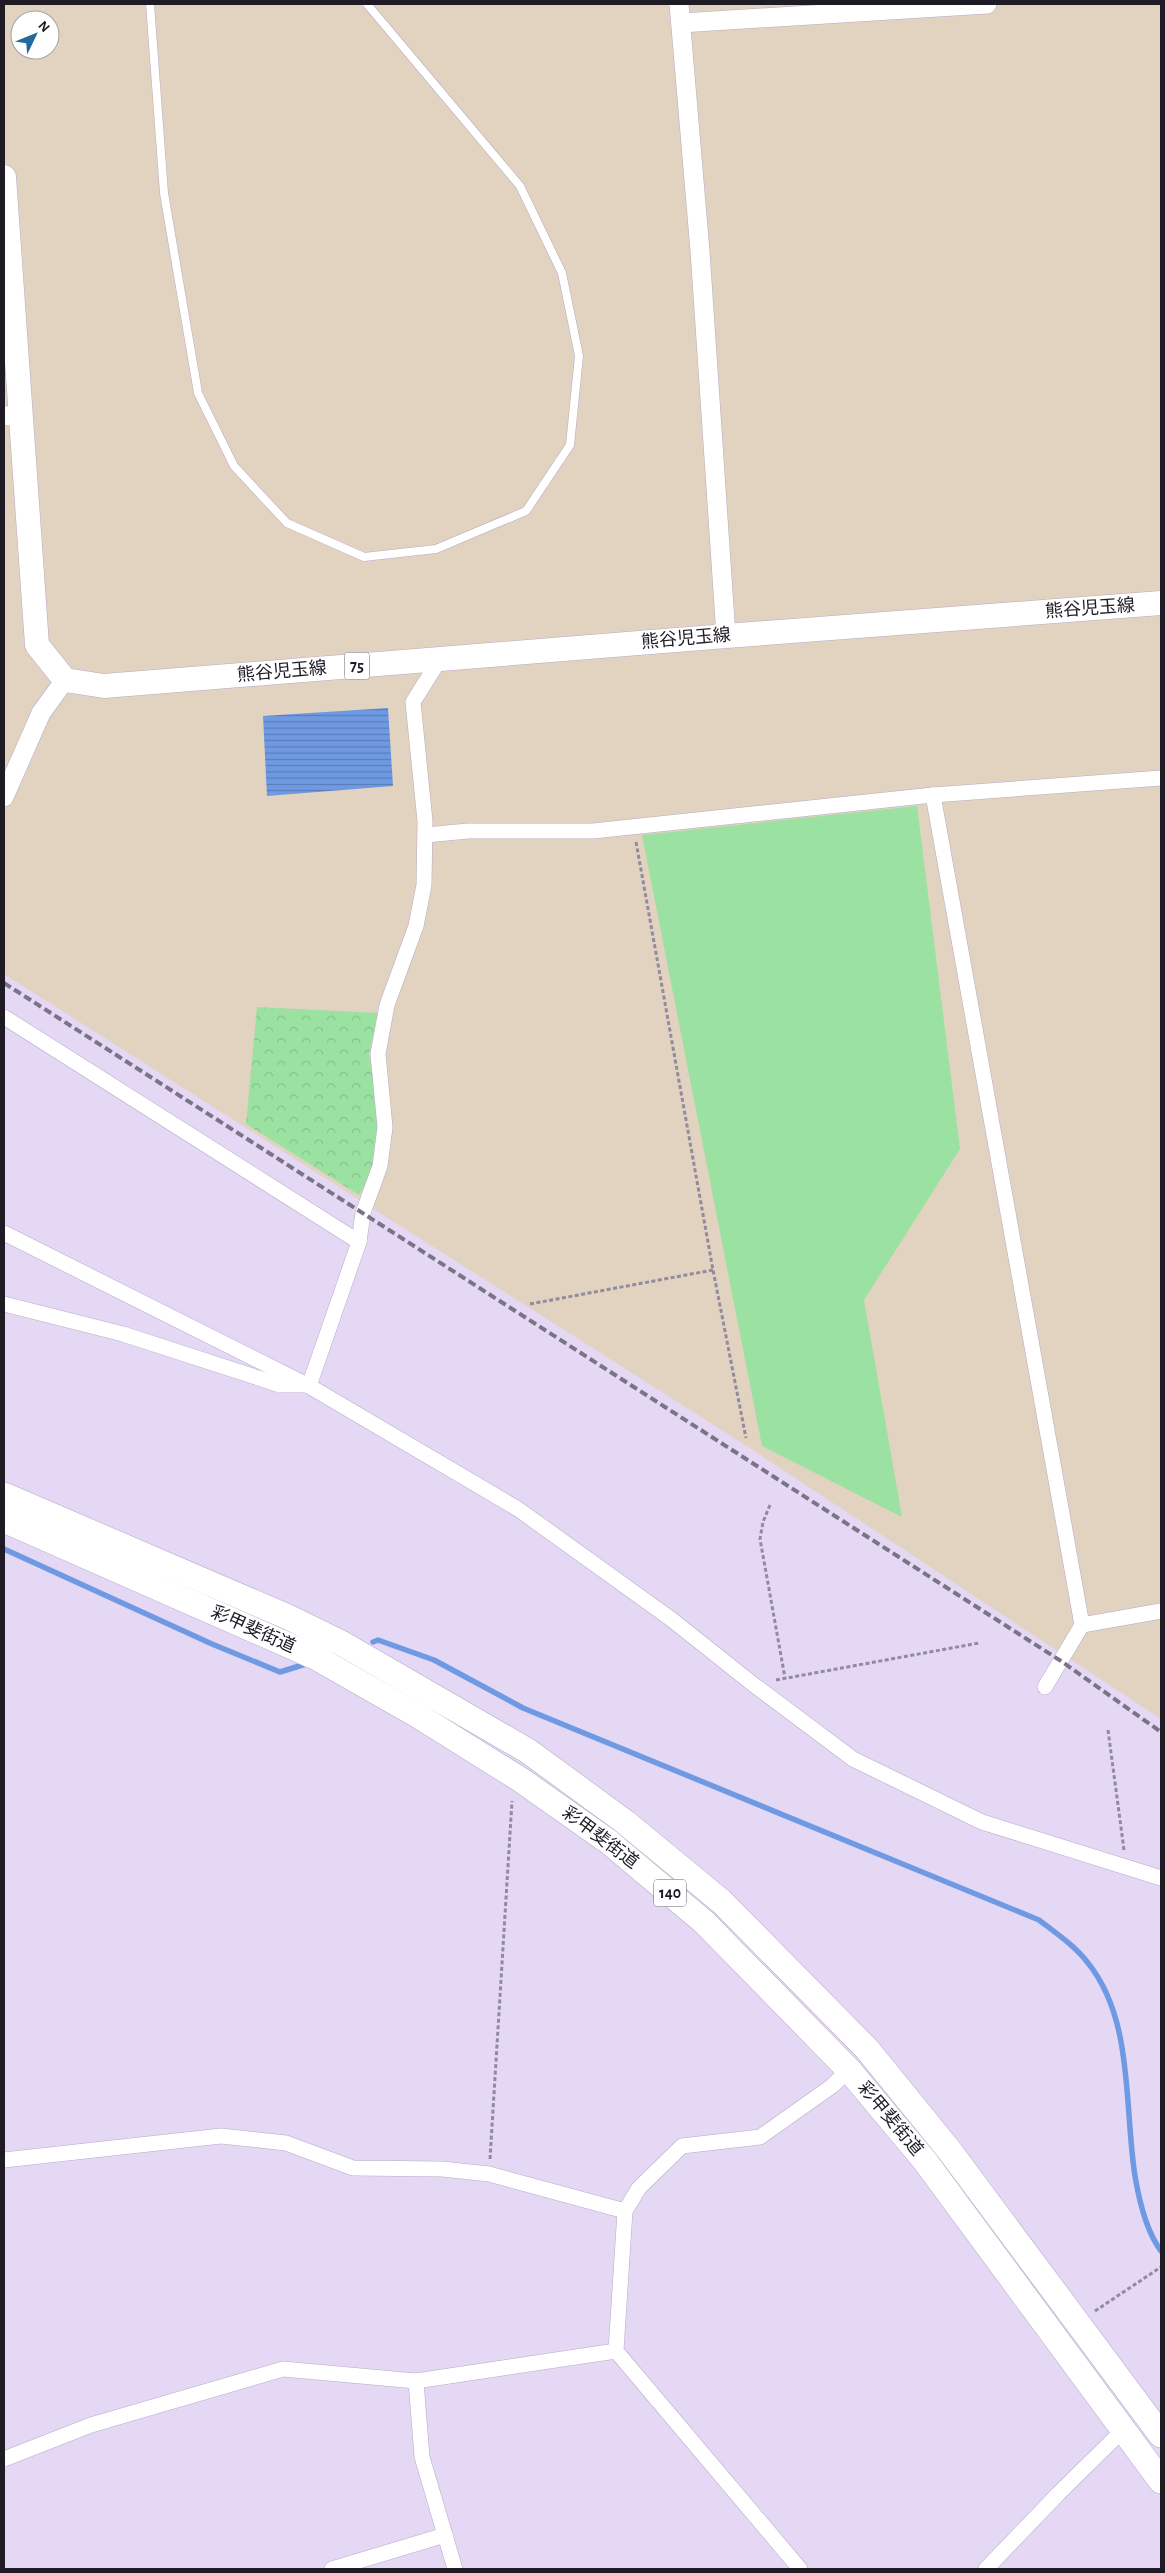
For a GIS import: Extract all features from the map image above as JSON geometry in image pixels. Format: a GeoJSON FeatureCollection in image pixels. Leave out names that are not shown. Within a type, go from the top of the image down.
{"type":"FeatureCollection","features":[{"type":"Feature","properties":{"kind":"highway","name":"彩甲斐街道"},"geometry":{"type":"LineString","coordinates":[[4,1494],[288,1617],[343,1644],[528,1751],[625,1822],[722,1902],[867,2049],[950,2150],[1161,2436]]}},
{"type":"Feature","properties":{"kind":"highway","name":"彩甲斐街道"},"geometry":{"type":"LineString","coordinates":[[4,1520],[315,1657],[417,1715],[521,1780],[609,1842],[704,1922],[849,2070],[926,2161],[1161,2481]]}},
{"type":"Feature","properties":{"kind":"main road"},"geometry":{"type":"LineString","coordinates":[[4,178],[12,415],[37,645],[65,680]]}},
{"type":"Feature","properties":{"kind":"main road","name":"熊谷児玉線"},"geometry":{"type":"LineString","coordinates":[[65,680],[104,686],[726,636],[1161,604]]}},
{"type":"Feature","properties":{"kind":"street"},"geometry":{"type":"LineString","coordinates":[[679,4],[700,251],[726,636]]}},
{"type":"Feature","properties":{"kind":"street"},"geometry":{"type":"LineString","coordinates":[[681,23],[862,8],[987,4]]}},
{"type":"Feature","properties":{"kind":"street"},"geometry":{"type":"LineString","coordinates":[[309,1386],[359,1242],[363,1213],[380,1166],[385,1127],[378,1054],[387,1005],[416,926],[424,885],[426,835],[413,702],[440,660]]}},
{"type":"Feature","properties":{"kind":"street"},"geometry":{"type":"LineString","coordinates":[[4,796],[41,713],[65,680]]}},
{"type":"Feature","properties":{"kind":"street"},"geometry":{"type":"LineString","coordinates":[[426,835],[468,831],[593,831],[933,795],[1161,778]]}},
{"type":"Feature","properties":{"kind":"street"},"geometry":{"type":"LineString","coordinates":[[933,795],[1082,1625],[1045,1687]]}},
{"type":"Feature","properties":{"kind":"street"},"geometry":{"type":"LineString","coordinates":[[4,1017],[359,1242]]}},
{"type":"Feature","properties":{"kind":"street"},"geometry":{"type":"LineString","coordinates":[[4,1233],[309,1386],[518,1509],[671,1619],[754,1685],[853,1759],[982,1822],[1161,1878]]}},
{"type":"Feature","properties":{"kind":"street"},"geometry":{"type":"LineString","coordinates":[[4,1304],[123,1334],[280,1385],[309,1386]]}},
{"type":"Feature","properties":{"kind":"street"},"geometry":{"type":"LineString","coordinates":[[1082,1625],[1161,1611]]}},
{"type":"Feature","properties":{"kind":"street"},"geometry":{"type":"LineString","coordinates":[[800,2569],[616,2351],[625,2211],[639,2188],[682,2146],[760,2137],[832,2086],[849,2070]]}},
{"type":"Feature","properties":{"kind":"street"},"geometry":{"type":"LineString","coordinates":[[4,2160],[221,2136],[286,2143],[353,2168],[442,2169],[489,2174],[625,2211]]}},
{"type":"Feature","properties":{"kind":"street"},"geometry":{"type":"LineString","coordinates":[[4,2459],[91,2425],[283,2369],[416,2381],[616,2351]]}},
{"type":"Feature","properties":{"kind":"street"},"geometry":{"type":"LineString","coordinates":[[416,2381],[422,2457],[456,2569]]}},
{"type":"Feature","properties":{"kind":"street"},"geometry":{"type":"LineString","coordinates":[[986,2569],[1059,2492],[1124,2430]]}},
{"type":"Feature","properties":{"kind":"street"},"geometry":{"type":"LineString","coordinates":[[332,2569],[445,2535]]}},
{"type":"Feature","properties":{"kind":"lane"},"geometry":{"type":"LineString","coordinates":[[150,4],[164,193],[198,393],[234,466],[287,523],[364,557],[436,549],[526,511],[570,445],[579,356],[562,273],[520,186],[368,4]]}},
{"type":"Feature","properties":{"kind":"path"},"geometry":{"type":"LineString","coordinates":[[634,826],[713,1270],[746,1438]]}},
{"type":"Feature","properties":{"kind":"path"},"geometry":{"type":"LineString","coordinates":[[530,1304],[713,1270]]}},
{"type":"Feature","properties":{"kind":"path"},"geometry":{"type":"LineString","coordinates":[[770,1505],[763,1522],[760,1539],[785,1678]]}},
{"type":"Feature","properties":{"kind":"path"},"geometry":{"type":"LineString","coordinates":[[754,1685],[979,1643]]}},
{"type":"Feature","properties":{"kind":"path"},"geometry":{"type":"LineString","coordinates":[[1108,1730],[1126,1868]]}},
{"type":"Feature","properties":{"kind":"path"},"geometry":{"type":"LineString","coordinates":[[489,2174],[512,1802],[521,1780]]}},
{"type":"Feature","properties":{"kind":"path"},"geometry":{"type":"LineString","coordinates":[[1078,2322],[1161,2267]]}},
{"type":"Feature","properties":{"kind":"shaded area"},"geometry":{"type":"Polygon","coordinates":[[[4,4],[1161,4],[1161,1719],[742,1443],[4,974],[4,4]]]}},
{"type":"Feature","properties":{"kind":"green space"},"geometry":{"type":"Polygon","coordinates":[[[917,806],[960,1149],[864,1300],[902,1517],[762,1446],[642,835],[917,806]]]}},
{"type":"Feature","properties":{"kind":"green space"},"geometry":{"type":"Polygon","coordinates":[[[257,1007],[378,1013],[369,1054],[380,1125],[376,1164],[359,1195],[246,1124],[257,1007]]]}},
{"type":"Feature","properties":{"kind":"water"},"geometry":{"type":"Polygon","coordinates":[[[388,708],[393,786],[267,796],[263,716],[388,708]]]}},
{"type":"Feature","properties":{"kind":"waterway"},"geometry":{"type":"LineString","coordinates":[[4,1549],[212,1644],[280,1672],[309,1663]]}},
{"type":"Feature","properties":{"kind":"waterway"},"geometry":{"type":"LineString","coordinates":[[373,1642],[378,1640],[434,1660],[523,1708],[1039,1920],[1059,1935],[1088,1963],[1103,1986],[1113,2011],[1125,2065],[1137,2185],[1147,2225],[1161,2251]]}},
{"type":"Feature","properties":{"kind":"railway"},"geometry":{"type":"LineString","coordinates":[[4,983],[1061,1661],[1161,1732]]}}]}
